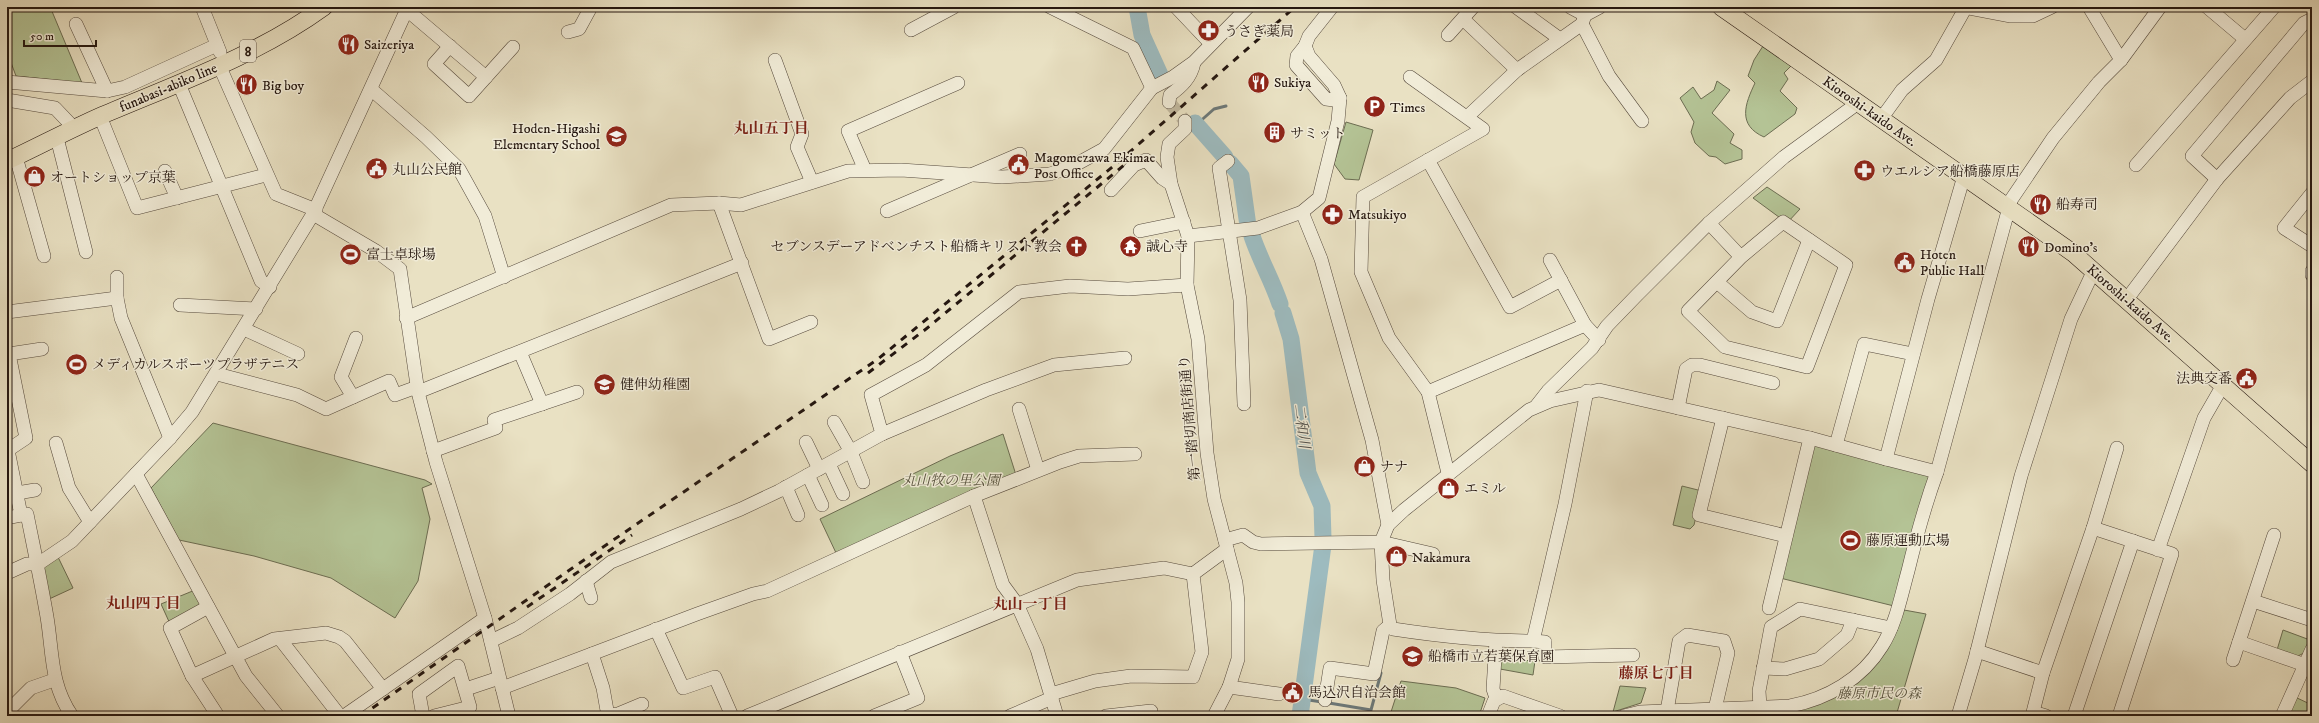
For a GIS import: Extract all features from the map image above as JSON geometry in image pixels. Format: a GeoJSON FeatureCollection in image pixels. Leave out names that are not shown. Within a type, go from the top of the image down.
{"type":"FeatureCollection","features":[{"type":"Feature","properties":{"kind":"main road","name":"funabasi-abiko line"},"geometry":{"type":"LineString","coordinates":[[12,159],[100,116],[179,84],[221,64],[289,30],[324,7]]}},
{"type":"Feature","properties":{"kind":"main road","name":"Kioroshi-kaido Ave."},"geometry":{"type":"LineString","coordinates":[[1721,7],[1964,176],[2094,270],[2312,464]]}},
{"type":"Feature","properties":{"kind":"street"},"geometry":{"type":"LineString","coordinates":[[202,7],[217,45],[221,64],[266,175],[276,194],[314,212],[400,268],[406,318],[418,390],[433,451],[485,618],[509,716]]}},
{"type":"Feature","properties":{"kind":"street"},"geometry":{"type":"LineString","coordinates":[[568,32],[579,29],[590,7]]}},
{"type":"Feature","properties":{"kind":"street"},"geometry":{"type":"LineString","coordinates":[[911,30],[954,7]]}},
{"type":"Feature","properties":{"kind":"street"},"geometry":{"type":"LineString","coordinates":[[1050,7],[1133,48],[1152,88]]}},
{"type":"Feature","properties":{"kind":"street"},"geometry":{"type":"LineString","coordinates":[[1176,7],[1212,44]]}},
{"type":"Feature","properties":{"kind":"street"},"geometry":{"type":"LineString","coordinates":[[406,318],[671,206],[719,203],[741,205],[848,171],[901,170],[970,176],[1050,174],[1073,166],[1104,149],[1152,88],[1174,77],[1194,62],[1248,7]]}},
{"type":"Feature","properties":{"kind":"street"},"geometry":{"type":"LineString","coordinates":[[1188,236],[1252,230],[1302,212],[1319,198],[1338,121],[1340,98],[1334,100],[1326,99],[1296,65],[1297,56],[1305,46],[1309,36],[1332,7]]}},
{"type":"Feature","properties":{"kind":"street"},"geometry":{"type":"LineString","coordinates":[[1448,35],[1473,7]]}},
{"type":"Feature","properties":{"kind":"street"},"geometry":{"type":"LineString","coordinates":[[1516,7],[1560,39]]}},
{"type":"Feature","properties":{"kind":"street"},"geometry":{"type":"LineString","coordinates":[[1570,7],[1583,20],[1609,76],[1642,121]]}},
{"type":"Feature","properties":{"kind":"street"},"geometry":{"type":"LineString","coordinates":[[1467,117],[1517,70],[1560,39],[1600,7]]}},
{"type":"Feature","properties":{"kind":"street"},"geometry":{"type":"LineString","coordinates":[[1881,119],[1902,90],[1936,60],[1965,7],[2011,16],[2033,16],[2052,7]]}},
{"type":"Feature","properties":{"kind":"street"},"geometry":{"type":"LineString","coordinates":[[2089,7],[2121,60]]}},
{"type":"Feature","properties":{"kind":"street"},"geometry":{"type":"LineString","coordinates":[[1624,716],[1640,712],[1709,711],[1803,703],[1835,691],[1856,675],[1877,654],[1891,628],[1898,608],[1925,504],[1937,472],[2011,200],[2053,138],[2099,82],[2121,60],[2160,7]]}},
{"type":"Feature","properties":{"kind":"street"},"geometry":{"type":"LineString","coordinates":[[2207,7],[2245,39]]}},
{"type":"Feature","properties":{"kind":"street"},"geometry":{"type":"LineString","coordinates":[[2136,165],[2274,7]]}},
{"type":"Feature","properties":{"kind":"street"},"geometry":{"type":"LineString","coordinates":[[7,573],[27,564],[38,564],[72,541],[170,438],[192,412],[217,374],[314,212],[372,90],[408,9],[486,77]]}},
{"type":"Feature","properties":{"kind":"street"},"geometry":{"type":"LineString","coordinates":[[1463,19],[1517,70]]}},
{"type":"Feature","properties":{"kind":"street"},"geometry":{"type":"LineString","coordinates":[[2217,179],[2192,156],[2304,23],[2312,19]]}},
{"type":"Feature","properties":{"kind":"street"},"geometry":{"type":"LineString","coordinates":[[76,24],[107,91]]}},
{"type":"Feature","properties":{"kind":"street"},"geometry":{"type":"LineString","coordinates":[[7,82],[107,91],[126,88],[217,45]]}},
{"type":"Feature","properties":{"kind":"street"},"geometry":{"type":"LineString","coordinates":[[450,46],[434,64],[469,96],[513,47]]}},
{"type":"Feature","properties":{"kind":"street"},"geometry":{"type":"LineString","coordinates":[[775,60],[802,134],[797,147],[812,182]]}},
{"type":"Feature","properties":{"kind":"street"},"geometry":{"type":"LineString","coordinates":[[1169,102],[1170,95],[1179,88],[1191,73],[1194,62]]}},
{"type":"Feature","properties":{"kind":"street"},"geometry":{"type":"LineString","coordinates":[[1410,77],[1483,129],[1363,197],[1360,272],[1389,338],[1428,392],[1448,473]]}},
{"type":"Feature","properties":{"kind":"street"},"geometry":{"type":"LineString","coordinates":[[2127,299],[2217,179],[2290,98],[2312,81]]}},
{"type":"Feature","properties":{"kind":"street"},"geometry":{"type":"LineString","coordinates":[[865,170],[848,131],[958,83]]}},
{"type":"Feature","properties":{"kind":"street"},"geometry":{"type":"LineString","coordinates":[[179,84],[223,186],[261,281],[270,287]]}},
{"type":"Feature","properties":{"kind":"street"},"geometry":{"type":"LineString","coordinates":[[372,90],[426,136],[459,169],[485,216],[504,277]]}},
{"type":"Feature","properties":{"kind":"street"},"geometry":{"type":"LineString","coordinates":[[7,100],[55,108],[75,129]]}},
{"type":"Feature","properties":{"kind":"street"},"geometry":{"type":"LineString","coordinates":[[1633,655],[1545,658],[1545,642],[1496,641],[1437,636],[1393,629],[1390,626],[1383,580],[1381,542],[1388,525],[1448,473],[1537,405],[1548,391],[1599,340],[1607,326],[1710,223],[1769,169],[1858,103]]}},
{"type":"Feature","properties":{"kind":"street"},"geometry":{"type":"LineString","coordinates":[[100,116],[137,208],[266,175]]}},
{"type":"Feature","properties":{"kind":"street","name":"第一踏切商店街通り"},"geometry":{"type":"LineString","coordinates":[[1185,121],[1185,129],[1169,144],[1167,157],[1171,184],[1188,236],[1187,285],[1198,339],[1214,499],[1236,583],[1239,645],[1238,659],[1229,687],[1214,716]]}},
{"type":"Feature","properties":{"kind":"street"},"geometry":{"type":"LineString","coordinates":[[56,138],[86,252]]}},
{"type":"Feature","properties":{"kind":"street"},"geometry":{"type":"LineString","coordinates":[[887,211],[1020,154]]}},
{"type":"Feature","properties":{"kind":"street"},"geometry":{"type":"LineString","coordinates":[[12,159],[44,256]]}},
{"type":"Feature","properties":{"kind":"street"},"geometry":{"type":"LineString","coordinates":[[1111,190],[1134,165],[1146,160],[1162,178],[1171,184]]}},
{"type":"Feature","properties":{"kind":"street"},"geometry":{"type":"LineString","coordinates":[[1428,160],[1510,307],[1561,280]]}},
{"type":"Feature","properties":{"kind":"street"},"geometry":{"type":"LineString","coordinates":[[1228,161],[1219,168],[1230,232],[1241,313],[1244,404]]}},
{"type":"Feature","properties":{"kind":"street"},"geometry":{"type":"LineString","coordinates":[[165,171],[177,198]]}},
{"type":"Feature","properties":{"kind":"street"},"geometry":{"type":"LineString","coordinates":[[1886,458],[1913,354],[1964,176]]}},
{"type":"Feature","properties":{"kind":"street"},"geometry":{"type":"LineString","coordinates":[[2312,193],[2284,228],[2312,246]]}},
{"type":"Feature","properties":{"kind":"street"},"geometry":{"type":"LineString","coordinates":[[719,203],[770,339],[811,322]]}},
{"type":"Feature","properties":{"kind":"street"},"geometry":{"type":"LineString","coordinates":[[1302,212],[1321,259],[1372,440],[1388,525]]}},
{"type":"Feature","properties":{"kind":"street"},"geometry":{"type":"LineString","coordinates":[[1140,231],[1184,222]]}},
{"type":"Feature","properties":{"kind":"street"},"geometry":{"type":"LineString","coordinates":[[1782,222],[1809,240],[1846,265],[1807,366],[1724,347],[1688,312],[1741,257],[1782,222]]}},
{"type":"Feature","properties":{"kind":"street"},"geometry":{"type":"LineString","coordinates":[[1710,223],[1741,257]]}},
{"type":"Feature","properties":{"kind":"street"},"geometry":{"type":"LineString","coordinates":[[1717,282],[1752,312],[1777,321],[1809,240]]}},
{"type":"Feature","properties":{"kind":"street"},"geometry":{"type":"LineString","coordinates":[[1550,260],[1585,325],[1599,340]]}},
{"type":"Feature","properties":{"kind":"street"},"geometry":{"type":"LineString","coordinates":[[217,374],[297,395],[326,409],[389,381],[395,395],[418,390],[520,352],[742,263]]}},
{"type":"Feature","properties":{"kind":"street"},"geometry":{"type":"LineString","coordinates":[[1958,716],[1977,651],[2021,476],[2071,319],[2094,270]]}},
{"type":"Feature","properties":{"kind":"street"},"geometry":{"type":"LineString","coordinates":[[117,277],[117,298],[121,318],[170,438]]}},
{"type":"Feature","properties":{"kind":"street"},"geometry":{"type":"LineString","coordinates":[[882,434],[871,396],[926,364],[1019,292],[1070,286],[1128,289],[1187,285]]}},
{"type":"Feature","properties":{"kind":"street"},"geometry":{"type":"LineString","coordinates":[[7,312],[117,298]]}},
{"type":"Feature","properties":{"kind":"street"},"geometry":{"type":"LineString","coordinates":[[180,305],[256,309]]}},
{"type":"Feature","properties":{"kind":"street"},"geometry":{"type":"LineString","coordinates":[[1428,392],[1585,325]]}},
{"type":"Feature","properties":{"kind":"street"},"geometry":{"type":"LineString","coordinates":[[244,329],[298,354]]}},
{"type":"Feature","properties":{"kind":"street"},"geometry":{"type":"LineString","coordinates":[[352,397],[341,377],[356,338]]}},
{"type":"Feature","properties":{"kind":"street"},"geometry":{"type":"LineString","coordinates":[[1836,445],[1864,344],[1913,354]]}},
{"type":"Feature","properties":{"kind":"street"},"geometry":{"type":"LineString","coordinates":[[21,516],[8,450],[26,438],[9,354],[42,349]]}},
{"type":"Feature","properties":{"kind":"street"},"geometry":{"type":"LineString","coordinates":[[520,352],[542,404]]}},
{"type":"Feature","properties":{"kind":"street"},"geometry":{"type":"LineString","coordinates":[[491,641],[518,628],[611,562],[742,509],[818,470],[882,434],[986,390],[1054,365],[1125,358]]}},
{"type":"Feature","properties":{"kind":"street"},"geometry":{"type":"LineString","coordinates":[[1678,408],[1686,369],[1692,365],[1700,365],[1773,383]]}},
{"type":"Feature","properties":{"kind":"street"},"geometry":{"type":"LineString","coordinates":[[2158,550],[2204,418],[2223,385]]}},
{"type":"Feature","properties":{"kind":"street"},"geometry":{"type":"LineString","coordinates":[[1537,405],[1588,391],[1599,390],[1810,438],[1937,472]]}},
{"type":"Feature","properties":{"kind":"street"},"geometry":{"type":"LineString","coordinates":[[1533,641],[1565,504],[1588,391]]}},
{"type":"Feature","properties":{"kind":"street"},"geometry":{"type":"LineString","coordinates":[[433,451],[496,428],[494,420],[577,392]]}},
{"type":"Feature","properties":{"kind":"street"},"geometry":{"type":"LineString","coordinates":[[1019,409],[1038,470]]}},
{"type":"Feature","properties":{"kind":"street"},"geometry":{"type":"LineString","coordinates":[[1723,418],[1700,515],[1786,536]]}},
{"type":"Feature","properties":{"kind":"street"},"geometry":{"type":"LineString","coordinates":[[834,422],[851,452],[863,482]]}},
{"type":"Feature","properties":{"kind":"street"},"geometry":{"type":"LineString","coordinates":[[1769,608],[1810,438]]}},
{"type":"Feature","properties":{"kind":"street"},"geometry":{"type":"LineString","coordinates":[[806,442],[818,470],[822,505]]}},
{"type":"Feature","properties":{"kind":"street"},"geometry":{"type":"LineString","coordinates":[[56,443],[69,488],[90,522]]}},
{"type":"Feature","properties":{"kind":"street"},"geometry":{"type":"LineString","coordinates":[[2046,716],[2033,712],[2043,673],[2093,528],[2117,448]]}},
{"type":"Feature","properties":{"kind":"street"},"geometry":{"type":"LineString","coordinates":[[466,689],[501,683],[592,654],[753,594],[767,591],[974,496],[1038,470],[1079,456],[1135,454]]}},
{"type":"Feature","properties":{"kind":"street"},"geometry":{"type":"LineString","coordinates":[[818,470],[843,494]]}},
{"type":"Feature","properties":{"kind":"street"},"geometry":{"type":"LineString","coordinates":[[136,474],[192,588],[208,607],[246,676],[278,716]]}},
{"type":"Feature","properties":{"kind":"street"},"geometry":{"type":"LineString","coordinates":[[786,487],[798,515]]}},
{"type":"Feature","properties":{"kind":"street"},"geometry":{"type":"LineString","coordinates":[[17,493],[35,490]]}},
{"type":"Feature","properties":{"kind":"street"},"geometry":{"type":"LineString","coordinates":[[974,496],[1003,585],[1017,604],[1037,649],[1057,716]]}},
{"type":"Feature","properties":{"kind":"street"},"geometry":{"type":"LineString","coordinates":[[7,518],[27,514],[38,564],[51,641],[54,680],[72,716]]}},
{"type":"Feature","properties":{"kind":"street"},"geometry":{"type":"LineString","coordinates":[[2093,528],[2172,554],[2119,716]]}},
{"type":"Feature","properties":{"kind":"street"},"geometry":{"type":"LineString","coordinates":[[1193,574],[1226,545],[1243,535],[1253,542],[1261,544],[1381,542],[1433,554]]}},
{"type":"Feature","properties":{"kind":"street"},"geometry":{"type":"LineString","coordinates":[[2233,660],[2274,535]]}},
{"type":"Feature","properties":{"kind":"street"},"geometry":{"type":"LineString","coordinates":[[2074,716],[2133,541]]}},
{"type":"Feature","properties":{"kind":"street"},"geometry":{"type":"LineString","coordinates":[[747,716],[1017,604],[1087,579],[1164,568],[1193,574]]}},
{"type":"Feature","properties":{"kind":"street"},"geometry":{"type":"LineString","coordinates":[[1010,716],[1052,696],[1095,681],[1131,676],[1193,676],[1202,652],[1193,574]]}},
{"type":"Feature","properties":{"kind":"street"},"geometry":{"type":"LineString","coordinates":[[586,581],[591,598]]}},
{"type":"Feature","properties":{"kind":"street"},"geometry":{"type":"LineString","coordinates":[[2252,601],[2312,620]]}},
{"type":"Feature","properties":{"kind":"street"},"geometry":{"type":"LineString","coordinates":[[208,607],[170,628],[192,676],[218,716]]}},
{"type":"Feature","properties":{"kind":"street"},"geometry":{"type":"LineString","coordinates":[[1760,707],[1759,691],[1771,627],[1800,609],[1891,628]]}},
{"type":"Feature","properties":{"kind":"street"},"geometry":{"type":"LineString","coordinates":[[344,716],[485,618]]}},
{"type":"Feature","properties":{"kind":"street"},"geometry":{"type":"LineString","coordinates":[[1763,668],[1785,669],[1819,659],[1847,635],[1853,620]]}},
{"type":"Feature","properties":{"kind":"street"},"geometry":{"type":"LineString","coordinates":[[1325,700],[1330,668],[1374,674],[1383,631],[1390,626]]}},
{"type":"Feature","properties":{"kind":"street"},"geometry":{"type":"LineString","coordinates":[[656,629],[683,688],[715,677],[732,716]]}},
{"type":"Feature","properties":{"kind":"street"},"geometry":{"type":"LineString","coordinates":[[192,676],[236,658],[274,639],[326,633],[339,636],[382,689]]}},
{"type":"Feature","properties":{"kind":"street"},"geometry":{"type":"LineString","coordinates":[[1667,711],[1679,641],[1687,635],[1724,641],[1728,653],[1709,711]]}},
{"type":"Feature","properties":{"kind":"street"},"geometry":{"type":"LineString","coordinates":[[280,639],[340,716]]}},
{"type":"Feature","properties":{"kind":"street"},"geometry":{"type":"LineString","coordinates":[[1488,716],[1496,698],[1493,688],[1496,641]]}},
{"type":"Feature","properties":{"kind":"street"},"geometry":{"type":"LineString","coordinates":[[2239,642],[2310,656],[2282,716]]}},
{"type":"Feature","properties":{"kind":"street"},"geometry":{"type":"LineString","coordinates":[[1977,651],[2043,673]]}},
{"type":"Feature","properties":{"kind":"street"},"geometry":{"type":"LineString","coordinates":[[874,716],[918,698],[900,652]]}},
{"type":"Feature","properties":{"kind":"street"},"geometry":{"type":"LineString","coordinates":[[592,654],[604,688],[607,715],[618,714],[642,704]]}},
{"type":"Feature","properties":{"kind":"street"},"geometry":{"type":"LineString","coordinates":[[423,716],[419,694],[458,666],[466,689],[470,707],[434,716]]}},
{"type":"Feature","properties":{"kind":"street"},"geometry":{"type":"LineString","coordinates":[[7,712],[31,688],[54,680]]}},
{"type":"Feature","properties":{"kind":"street"},"geometry":{"type":"LineString","coordinates":[[1229,687],[1279,694]]}},
{"type":"Feature","properties":{"kind":"street"},"geometry":{"type":"LineString","coordinates":[[1496,698],[1503,696],[1560,716]]}},
{"type":"Feature","properties":{"kind":"street"},"geometry":{"type":"LineString","coordinates":[[1106,716],[1150,711],[1151,716]]}},
{"type":"Feature","properties":{"kind":"green space"},"geometry":{"type":"Polygon","coordinates":[[[7,7],[55,7],[51,9],[82,83],[16,76],[7,52],[7,7]]]}},
{"type":"Feature","properties":{"kind":"green space"},"geometry":{"type":"Polygon","coordinates":[[[1763,46],[1791,66],[1784,73],[1788,79],[1780,91],[1797,108],[1795,114],[1764,137],[1755,132],[1750,126],[1746,113],[1748,99],[1755,83],[1748,76],[1754,60],[1763,46]]]}},
{"type":"Feature","properties":{"kind":"green space"},"geometry":{"type":"Polygon","coordinates":[[[1717,81],[1730,90],[1712,113],[1734,134],[1730,143],[1742,150],[1742,159],[1725,164],[1716,157],[1709,156],[1695,143],[1691,132],[1694,122],[1680,98],[1693,87],[1701,99],[1714,90],[1717,81]]]}},
{"type":"Feature","properties":{"kind":"green space"},"geometry":{"type":"Polygon","coordinates":[[[1346,122],[1373,130],[1359,180],[1345,179],[1334,164],[1346,122]]]}},
{"type":"Feature","properties":{"kind":"green space"},"geometry":{"type":"Polygon","coordinates":[[[1767,187],[1800,209],[1787,223],[1753,198],[1767,187]]]}},
{"type":"Feature","properties":{"kind":"green space"},"geometry":{"type":"Polygon","coordinates":[[[213,423],[425,480],[432,484],[422,488],[430,519],[418,581],[395,618],[331,578],[254,556],[179,540],[151,488],[213,423]]]}},
{"type":"Feature","properties":{"kind":"green space","name":"丸山牧の里公園"},"geometry":{"type":"Polygon","coordinates":[[[1003,434],[1016,475],[837,555],[820,519],[950,456],[1003,434]]]}},
{"type":"Feature","properties":{"kind":"green space","name":"藤原運動広場"},"geometry":{"type":"Polygon","coordinates":[[[1812,443],[1931,474],[1894,606],[1780,578],[1812,443]]]}},
{"type":"Feature","properties":{"kind":"green space"},"geometry":{"type":"Polygon","coordinates":[[[1682,486],[1702,491],[1694,525],[1690,529],[1673,525],[1682,486]]]}},
{"type":"Feature","properties":{"kind":"green space"},"geometry":{"type":"Polygon","coordinates":[[[58,557],[73,588],[47,600],[41,566],[58,557]]]}},
{"type":"Feature","properties":{"kind":"green space"},"geometry":{"type":"Polygon","coordinates":[[[195,590],[205,606],[171,626],[161,604],[195,590]]]}},
{"type":"Feature","properties":{"kind":"green space","name":"藤原市民の森"},"geometry":{"type":"Polygon","coordinates":[[[1904,610],[1926,614],[1896,716],[1711,716],[1803,709],[1837,696],[1904,610]]]}},
{"type":"Feature","properties":{"kind":"green space"},"geometry":{"type":"Polygon","coordinates":[[[2283,630],[2310,640],[2304,653],[2296,657],[2277,650],[2283,630]]]}},
{"type":"Feature","properties":{"kind":"green space"},"geometry":{"type":"Polygon","coordinates":[[[1501,659],[1535,661],[1533,675],[1500,669],[1501,659]]]}},
{"type":"Feature","properties":{"kind":"green space"},"geometry":{"type":"Polygon","coordinates":[[[1401,681],[1456,688],[1485,698],[1479,716],[1392,716],[1390,715],[1401,681]]]}},
{"type":"Feature","properties":{"kind":"green space"},"geometry":{"type":"Polygon","coordinates":[[[1620,686],[1646,688],[1641,703],[1613,712],[1620,686]]]}},
{"type":"Feature","properties":{"kind":"green space"},"geometry":{"type":"Polygon","coordinates":[[[2295,697],[2312,705],[2312,716],[2287,716],[2295,697]]]}},
{"type":"Feature","properties":{"kind":"waterway","name":"二和川"},"geometry":{"type":"LineString","coordinates":[[1137,7],[1142,35],[1161,77]]}},
{"type":"Feature","properties":{"kind":"waterway"},"geometry":{"type":"LineString","coordinates":[[1196,125],[1214,109],[1226,106]]}},
{"type":"Feature","properties":{"kind":"waterway","name":"二和川"},"geometry":{"type":"LineString","coordinates":[[1195,123],[1225,157]]}},
{"type":"Feature","properties":{"kind":"waterway","name":"二和川"},"geometry":{"type":"LineString","coordinates":[[1230,163],[1241,176],[1248,226]]}},
{"type":"Feature","properties":{"kind":"waterway","name":"二和川"},"geometry":{"type":"LineString","coordinates":[[1252,236],[1280,304]]}},
{"type":"Feature","properties":{"kind":"waterway","name":"二和川"},"geometry":{"type":"LineString","coordinates":[[1283,313],[1291,339],[1308,473],[1322,506],[1323,538]]}},
{"type":"Feature","properties":{"kind":"waterway","name":"二和川"},"geometry":{"type":"LineString","coordinates":[[1300,716],[1323,545]]}},
{"type":"Feature","properties":{"kind":"waterway"},"geometry":{"type":"LineString","coordinates":[[1329,703],[1371,710],[1381,673]]}},
{"type":"Feature","properties":{"kind":"waterway"},"geometry":{"type":"LineString","coordinates":[[1302,699],[1322,702]]}},
{"type":"Feature","properties":{"kind":"tunnel"},"geometry":{"type":"LineString","coordinates":[[1169,102],[1185,121]]}},
{"type":"Feature","properties":{"kind":"railway"},"geometry":{"type":"LineString","coordinates":[[361,716],[571,569],[878,359],[1116,164],[1295,7]]}},
{"type":"Feature","properties":{"kind":"railway"},"geometry":{"type":"LineString","coordinates":[[868,373],[926,329],[1129,161]]}},
{"type":"Feature","properties":{"kind":"railway"},"geometry":{"type":"LineString","coordinates":[[527,607],[632,535]]}},
{"type":"Feature","properties":{"kind":"place","name":"うさぎ薬局"},"geometry":{"type":"Point","coordinates":[1209,31]}},
{"type":"Feature","properties":{"kind":"place","name":"Saizeriya"},"geometry":{"type":"Point","coordinates":[348,44]}},
{"type":"Feature","properties":{"kind":"place","name":"Sukiya"},"geometry":{"type":"Point","coordinates":[1258,82]}},
{"type":"Feature","properties":{"kind":"place","name":"Big boy"},"geometry":{"type":"Point","coordinates":[246,85]}},
{"type":"Feature","properties":{"kind":"place","name":"Times"},"geometry":{"type":"Point","coordinates":[1375,107]}},
{"type":"Feature","properties":{"kind":"place","name":"サミット"},"geometry":{"type":"Point","coordinates":[1275,133]}},
{"type":"Feature","properties":{"kind":"place","name":"Hoden-Higashi Elementary School"},"geometry":{"type":"Point","coordinates":[616,136]}},
{"type":"Feature","properties":{"kind":"place","name":"Magomezawa Ekimae Post Office"},"geometry":{"type":"Point","coordinates":[1018,165]}},
{"type":"Feature","properties":{"kind":"place","name":"丸山公民館"},"geometry":{"type":"Point","coordinates":[376,169]}},
{"type":"Feature","properties":{"kind":"place","name":"ウエルシア船橋藤原店"},"geometry":{"type":"Point","coordinates":[1865,171]}},
{"type":"Feature","properties":{"kind":"place","name":"オートショップ京葉"},"geometry":{"type":"Point","coordinates":[34,177]}},
{"type":"Feature","properties":{"kind":"place","name":"船寿司"},"geometry":{"type":"Point","coordinates":[2041,204]}},
{"type":"Feature","properties":{"kind":"place","name":"Matsukiyo"},"geometry":{"type":"Point","coordinates":[1333,214]}},
{"type":"Feature","properties":{"kind":"place","name":"セブンスデーアドベンチスト船橋キリスト教会"},"geometry":{"type":"Point","coordinates":[1077,246]}},
{"type":"Feature","properties":{"kind":"place","name":"誠心寺"},"geometry":{"type":"Point","coordinates":[1131,246]}},
{"type":"Feature","properties":{"kind":"place","name":"Domino's"},"geometry":{"type":"Point","coordinates":[2029,247]}},
{"type":"Feature","properties":{"kind":"place","name":"富士卓球場"},"geometry":{"type":"Point","coordinates":[351,254]}},
{"type":"Feature","properties":{"kind":"place","name":"Hoten Public Hall"},"geometry":{"type":"Point","coordinates":[1904,262]}},
{"type":"Feature","properties":{"kind":"place","name":"メディカルスポーツプラザテニス"},"geometry":{"type":"Point","coordinates":[77,364]}},
{"type":"Feature","properties":{"kind":"place","name":"法典交番"},"geometry":{"type":"Point","coordinates":[2247,378]}},
{"type":"Feature","properties":{"kind":"place","name":"健伸幼稚園"},"geometry":{"type":"Point","coordinates":[605,384]}},
{"type":"Feature","properties":{"kind":"place","name":"ナナ"},"geometry":{"type":"Point","coordinates":[1365,466]}},
{"type":"Feature","properties":{"kind":"place","name":"エミル"},"geometry":{"type":"Point","coordinates":[1449,488]}},
{"type":"Feature","properties":{"kind":"place","name":"藤原運動広場"},"geometry":{"type":"Point","coordinates":[1850,540]}},
{"type":"Feature","properties":{"kind":"place","name":"Nakamura"},"geometry":{"type":"Point","coordinates":[1397,557]}},
{"type":"Feature","properties":{"kind":"place","name":"船橋市立若葉保育園"},"geometry":{"type":"Point","coordinates":[1413,656]}},
{"type":"Feature","properties":{"kind":"place","name":"馬込沢自治会館"},"geometry":{"type":"Point","coordinates":[1292,692]}},
{"type":"Feature","properties":{"kind":"district","name":"丸山五丁目"},"geometry":{"type":"Point","coordinates":[771,128]}},
{"type":"Feature","properties":{"kind":"district","name":"丸山四丁目"},"geometry":{"type":"Point","coordinates":[143,603]}},
{"type":"Feature","properties":{"kind":"district","name":"丸山一丁目"},"geometry":{"type":"Point","coordinates":[1030,604]}},
{"type":"Feature","properties":{"kind":"district","name":"藤原七丁目"},"geometry":{"type":"Point","coordinates":[1656,673]}}]}
